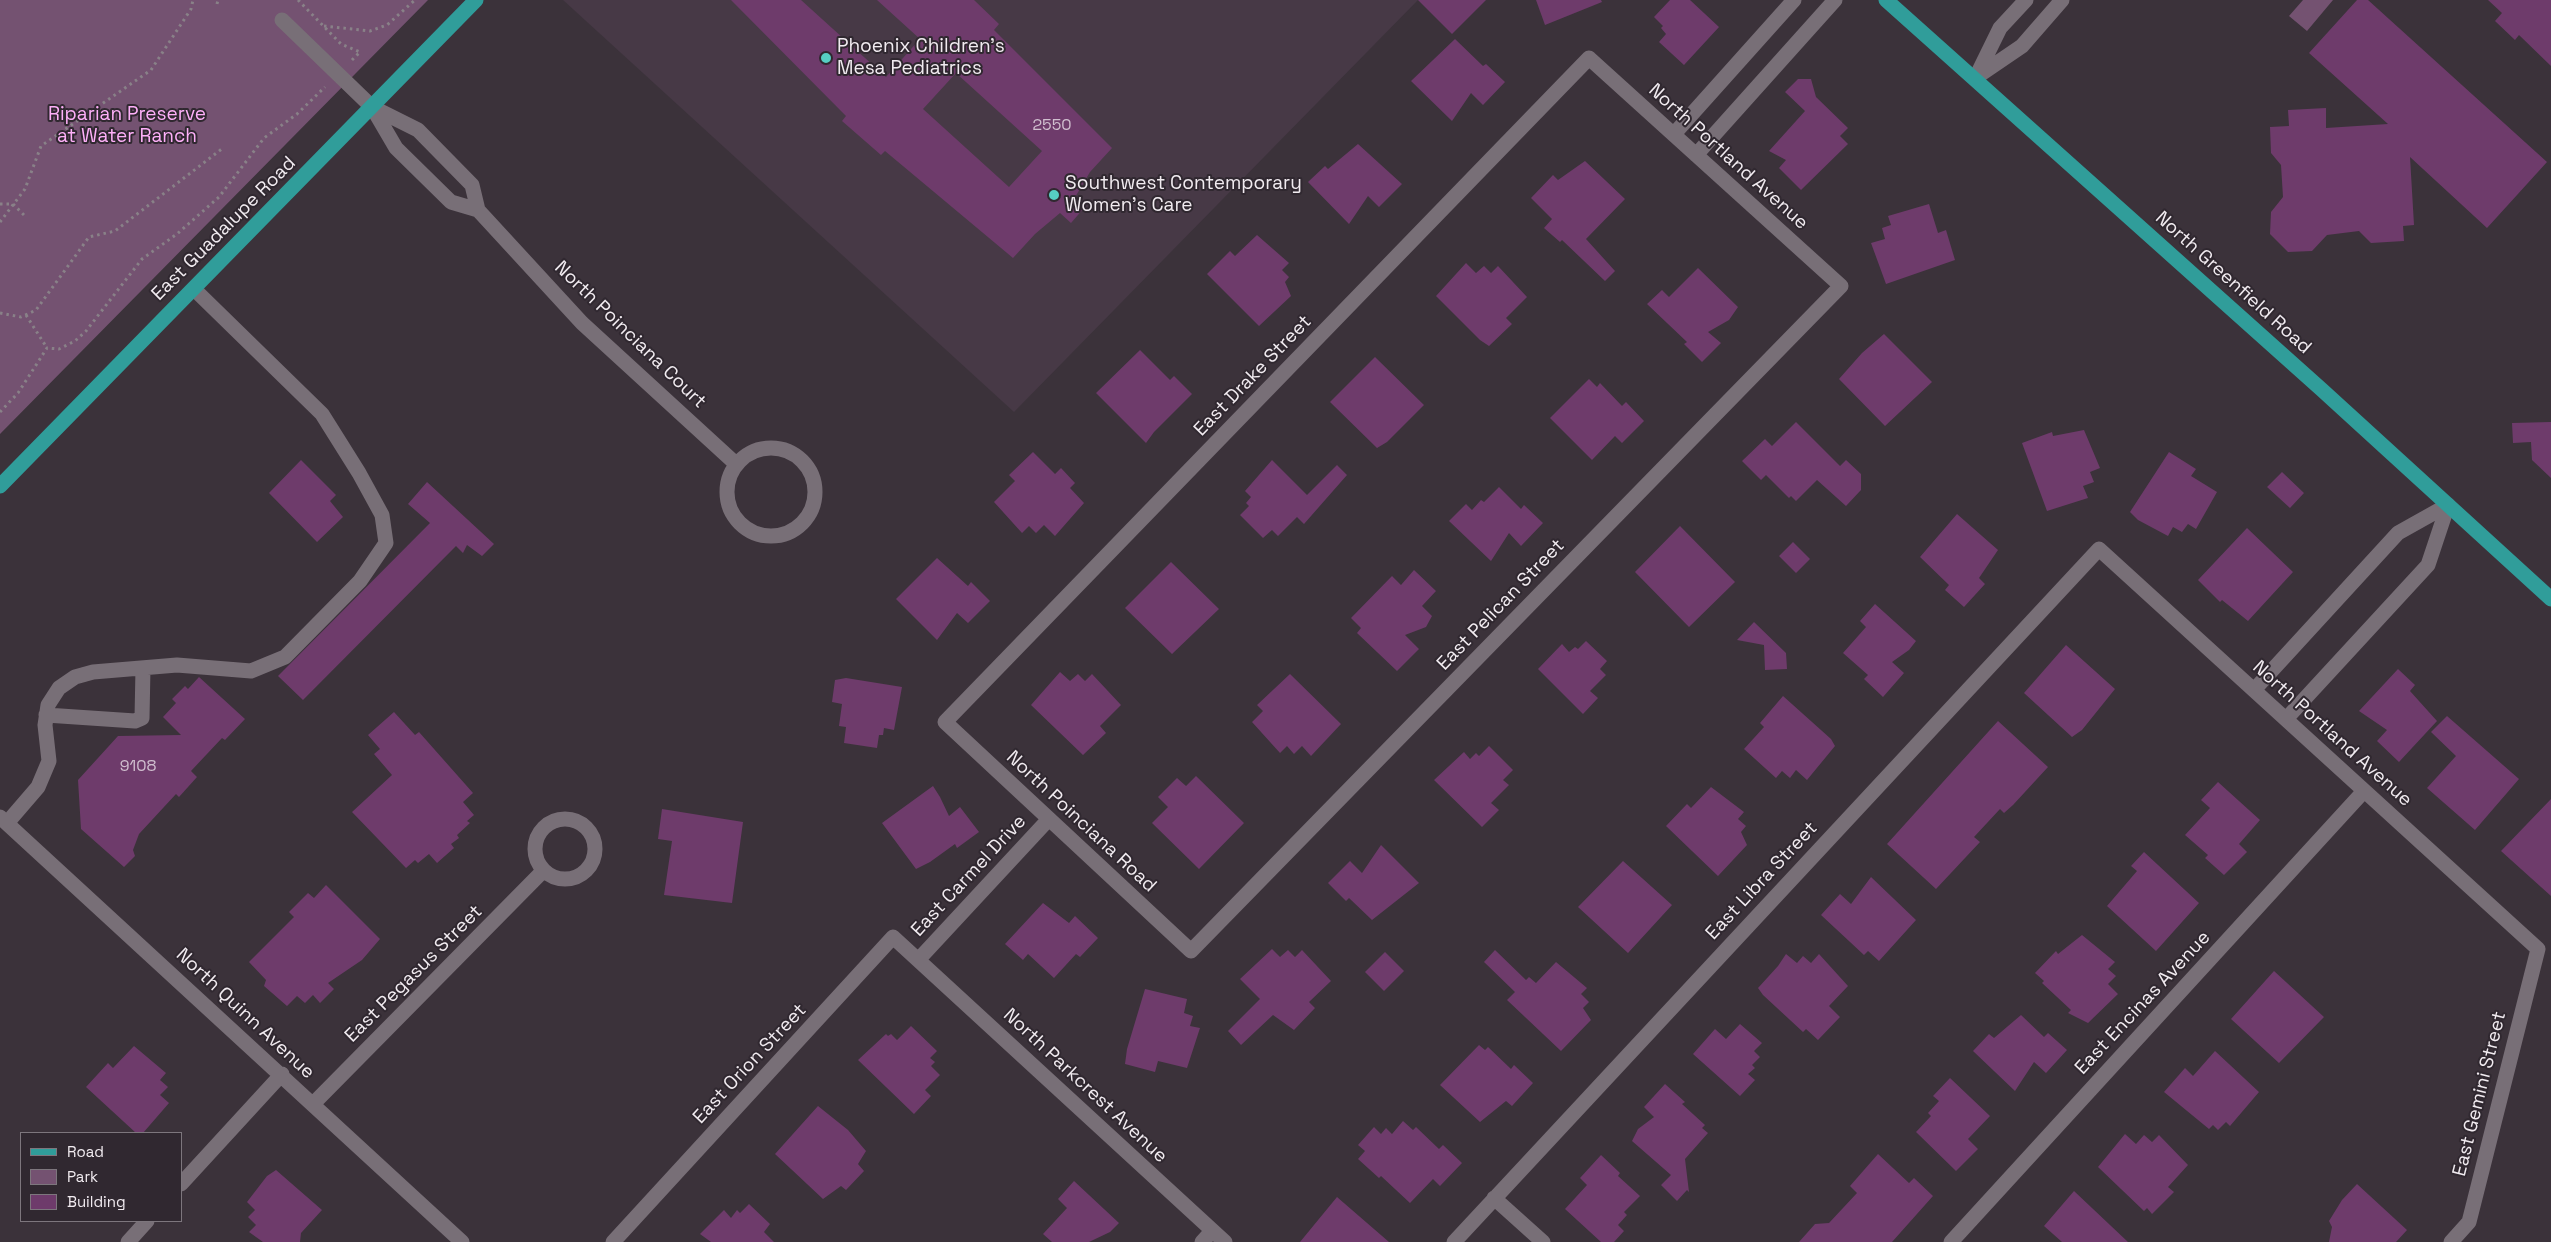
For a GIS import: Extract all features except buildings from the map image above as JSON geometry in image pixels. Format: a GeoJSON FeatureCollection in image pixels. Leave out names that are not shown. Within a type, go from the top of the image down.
{"type":"FeatureCollection","features":[{"type":"Feature","properties":{"kind":"main road","name":"East Guadalupe Road"},"geometry":{"type":"LineString","coordinates":[[0,486],[476,0]]}},
{"type":"Feature","properties":{"kind":"main road","name":"North Greenfield Road"},"geometry":{"type":"LineString","coordinates":[[1886,0],[1975,78],[2551,599]]}},
{"type":"Feature","properties":{"kind":"street"},"geometry":{"type":"LineString","coordinates":[[1674,134],[1794,0]]}},
{"type":"Feature","properties":{"kind":"street"},"geometry":{"type":"LineString","coordinates":[[1696,155],[1835,0]]}},
{"type":"Feature","properties":{"kind":"street"},"geometry":{"type":"LineString","coordinates":[[1975,78],[2000,28],[2026,0]]}},
{"type":"Feature","properties":{"kind":"street"},"geometry":{"type":"LineString","coordinates":[[1975,78],[2022,46],[2062,0]]}},
{"type":"Feature","properties":{"kind":"street"},"geometry":{"type":"LineString","coordinates":[[282,20],[372,108],[396,148],[450,202],[478,210]]}},
{"type":"Feature","properties":{"kind":"street","name":"North Portland Avenue"},"geometry":{"type":"LineString","coordinates":[[1589,58],[1841,286]]}},
{"type":"Feature","properties":{"kind":"street","name":"East Drake Street"},"geometry":{"type":"LineString","coordinates":[[945,722],[1589,58]]}},
{"type":"Feature","properties":{"kind":"street","name":"North Poinciana Court"},"geometry":{"type":"LineString","coordinates":[[372,108],[418,130],[472,185],[478,210],[582,323],[736,464]]}},
{"type":"Feature","properties":{"kind":"street","name":"East Pelican Street"},"geometry":{"type":"LineString","coordinates":[[1191,951],[1841,286]]}},
{"type":"Feature","properties":{"kind":"street"},"geometry":{"type":"LineString","coordinates":[[3,820],[38,787],[49,761],[45,724],[48,704],[59,688],[75,677],[93,672],[178,665],[251,671],[285,657],[360,581],[386,544],[382,515],[360,473],[322,414],[194,288]]}},
{"type":"Feature","properties":{"kind":"street"},"geometry":{"type":"LineString","coordinates":[[768,448],[789,451],[801,459],[810,471],[814,484],[814,499],[810,513],[801,524],[789,532],[774,536],[760,535],[741,524],[729,506],[727,492],[729,477],[736,464],[747,455],[768,448]]}},
{"type":"Feature","properties":{"kind":"street"},"geometry":{"type":"LineString","coordinates":[[2254,690],[2398,534],[2448,505]]}},
{"type":"Feature","properties":{"kind":"street"},"geometry":{"type":"LineString","coordinates":[[2286,719],[2428,565],[2448,505]]}},
{"type":"Feature","properties":{"kind":"street","name":"North Portland Avenue"},"geometry":{"type":"LineString","coordinates":[[2099,549],[2538,949]]}},
{"type":"Feature","properties":{"kind":"street","name":"East Libra Street"},"geometry":{"type":"LineString","coordinates":[[1454,1242],[2099,549]]}},
{"type":"Feature","properties":{"kind":"street"},"geometry":{"type":"LineString","coordinates":[[46,714],[135,721],[142,718],[144,668]]}},
{"type":"Feature","properties":{"kind":"street","name":"North Poinciana Road"},"geometry":{"type":"LineString","coordinates":[[945,722],[1048,820],[1191,951]]}},
{"type":"Feature","properties":{"kind":"street","name":"East Encinas Avenue"},"geometry":{"type":"LineString","coordinates":[[1951,1242],[2364,791]]}},
{"type":"Feature","properties":{"kind":"street"},"geometry":{"type":"LineString","coordinates":[[563,819],[583,824],[595,842],[593,862],[587,870],[570,879],[561,880],[543,871],[538,863],[535,844],[544,827],[553,821],[563,819]]}},
{"type":"Feature","properties":{"kind":"street","name":"North Quinn Avenue"},"geometry":{"type":"LineString","coordinates":[[3,820],[282,1074],[462,1242]]}},
{"type":"Feature","properties":{"kind":"street","name":"East Carmel Drive"},"geometry":{"type":"LineString","coordinates":[[918,959],[1048,820]]}},
{"type":"Feature","properties":{"kind":"street","name":"East Pegasus Street"},"geometry":{"type":"LineString","coordinates":[[313,1104],[543,871]]}},
{"type":"Feature","properties":{"kind":"street","name":"East Orion Street"},"geometry":{"type":"LineString","coordinates":[[613,1242],[894,937],[918,959]]}},
{"type":"Feature","properties":{"kind":"street","name":"East Gemini Street"},"geometry":{"type":"LineString","coordinates":[[2451,1242],[2469,1222],[2538,949]]}},
{"type":"Feature","properties":{"kind":"street","name":"North Parkcrest Avenue"},"geometry":{"type":"LineString","coordinates":[[918,959],[1207,1236],[1224,1242]]}},
{"type":"Feature","properties":{"kind":"street"},"geometry":{"type":"LineString","coordinates":[[182,1183],[282,1074]]}},
{"type":"Feature","properties":{"kind":"street"},"geometry":{"type":"LineString","coordinates":[[1494,1198],[1543,1242]]}},
{"type":"Feature","properties":{"kind":"street"},"geometry":{"type":"LineString","coordinates":[[128,1242],[146,1222]]}},
{"type":"Feature","properties":{"kind":"path"},"geometry":{"type":"LineString","coordinates":[[0,222],[25,189],[41,146],[151,70],[191,9],[193,0]]}},
{"type":"Feature","properties":{"kind":"path"},"geometry":{"type":"LineString","coordinates":[[47,348],[59,348],[75,341],[86,331],[142,259],[177,234],[218,197],[264,138],[297,114],[360,52],[342,44],[298,0]]}},
{"type":"Feature","properties":{"kind":"path"},"geometry":{"type":"LineString","coordinates":[[324,26],[370,31],[387,25],[415,0]]}},
{"type":"Feature","properties":{"kind":"path"},"geometry":{"type":"LineString","coordinates":[[0,313],[21,317],[36,310],[89,237],[115,231],[223,148]]}},
{"type":"Feature","properties":{"kind":"path"},"geometry":{"type":"LineString","coordinates":[[0,204],[13,204],[25,216]]}},
{"type":"Feature","properties":{"kind":"path"},"geometry":{"type":"LineString","coordinates":[[26,315],[47,348]]}},
{"type":"Feature","properties":{"kind":"path"},"geometry":{"type":"LineString","coordinates":[[0,412],[18,393],[47,348]]}},
{"type":"Feature","properties":{"kind":"shaded area"},"geometry":{"type":"Polygon","coordinates":[[[563,0],[1418,0],[1014,412],[563,0]]]}},
{"type":"Feature","properties":{"kind":"green space","name":"Riparian Preserve at Water Ranch"},"geometry":{"type":"Polygon","coordinates":[[[0,0],[428,0],[0,434],[0,0]]]}},
{"type":"Feature","properties":{"kind":"green space"},"geometry":{"type":"Polygon","coordinates":[[[2303,0],[2333,0],[2307,31],[2289,16],[2303,0]]]}},
{"type":"Feature","properties":{"kind":"place","name":"Phoenix Children's Mesa Pediatrics"},"geometry":{"type":"Point","coordinates":[826,58]}},
{"type":"Feature","properties":{"kind":"place","name":"Southwest Contemporary Women’s Care"},"geometry":{"type":"Point","coordinates":[1054,195]}}]}
